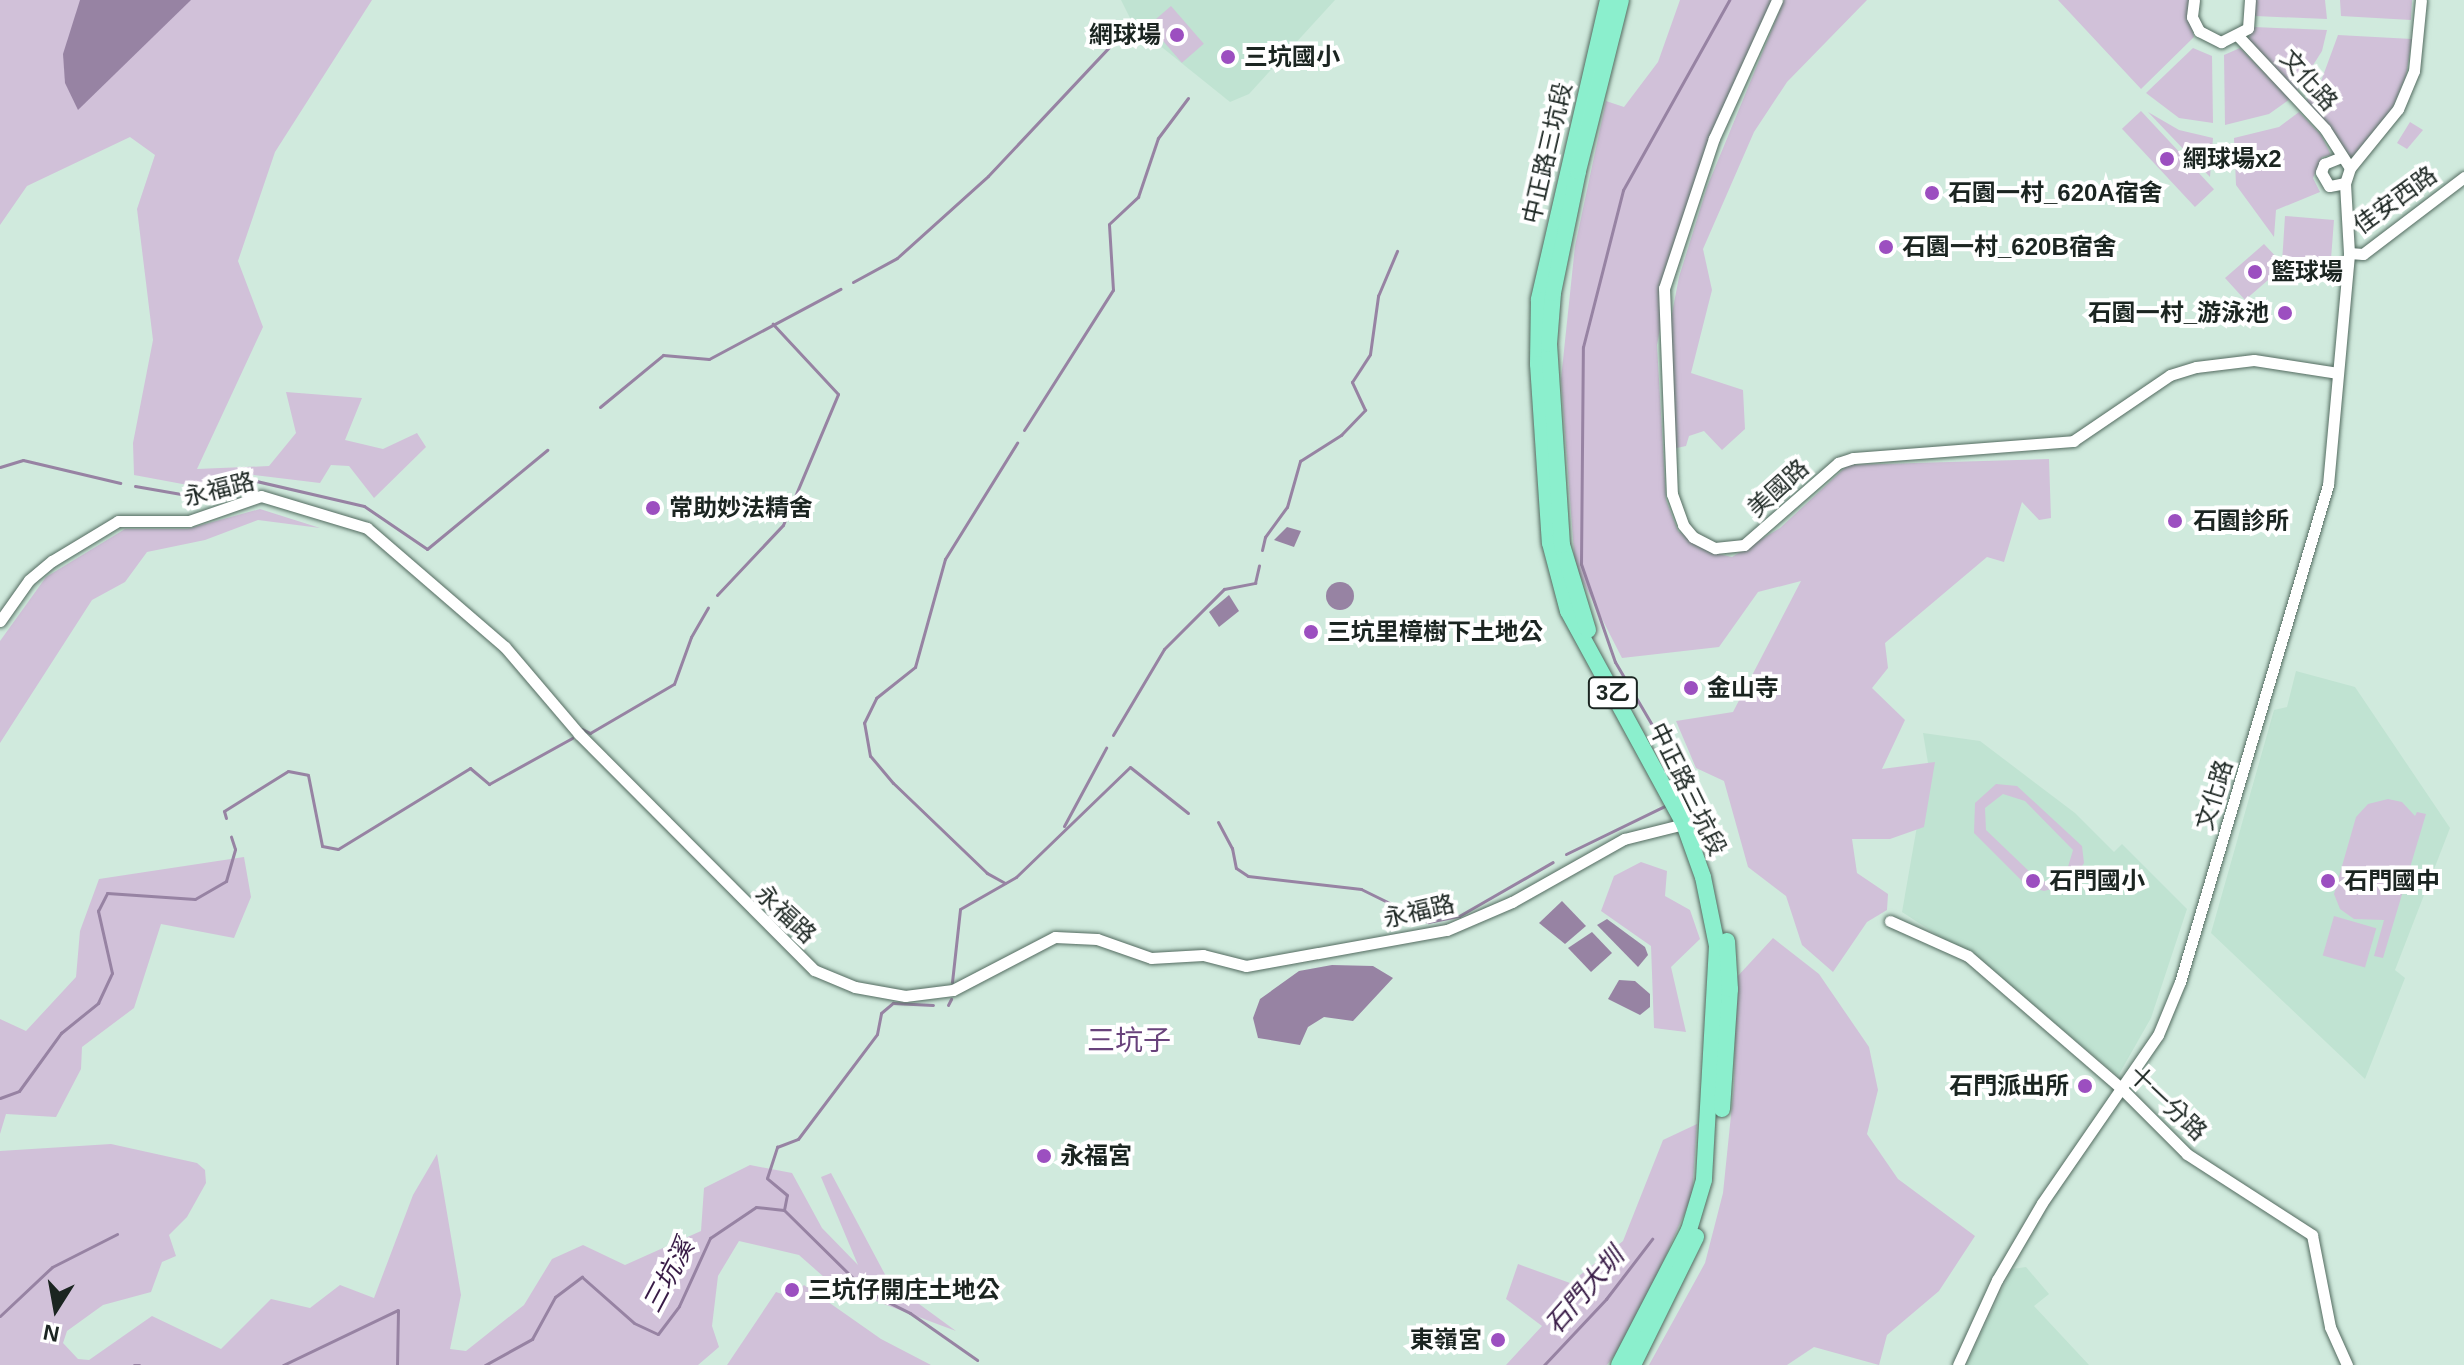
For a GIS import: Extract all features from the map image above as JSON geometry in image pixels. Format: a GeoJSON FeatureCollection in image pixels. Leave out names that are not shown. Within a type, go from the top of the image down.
{"type":"FeatureCollection","features":[{"type":"Feature","properties":{"kind":"main road","name":"中正路三坑段"},"geometry":{"type":"LineString","coordinates":[[1608,0],[1539,300],[1538,364],[1550,543],[1568,611],[1707,856],[1727,939],[1723,1099],[1709,1202],[1694,1243],[1633,1365]]}},
{"type":"Feature","properties":{"kind":"main road","name":"中正路三坑段"},"geometry":{"type":"LineString","coordinates":[[1619,1365],[1689,1230],[1709,1142],[1717,946],[1703,877],[1687,824],[1591,639],[1562,545],[1549,344],[1553,293],[1621,0]]}},
{"type":"Feature","properties":{"kind":"street","name":"美國路"},"geometry":{"type":"LineString","coordinates":[[1777,0],[1714,138],[1664,288],[1672,494],[1693,537],[1715,548],[1744,545],[1838,463],[1853,458],[2073,441],[2170,375],[2196,367],[2254,360],[2338,373]]}},
{"type":"Feature","properties":{"kind":"street"},"geometry":{"type":"LineString","coordinates":[[2194,0],[2192,17],[2203,36],[2221,42],[2239,37],[2251,23],[2250,0]]}},
{"type":"Feature","properties":{"kind":"street"},"geometry":{"type":"LineString","coordinates":[[2350,168],[2398,109],[2414,71],[2421,0]]}},
{"type":"Feature","properties":{"kind":"street","name":"文化路"},"geometry":{"type":"LineString","coordinates":[[1958,1365],[2027,1229],[2158,1035],[2180,982],[2320,524],[2349,253],[2345,183],[2350,168],[2339,158],[2325,129],[2239,37]]}},
{"type":"Feature","properties":{"kind":"street"},"geometry":{"type":"LineString","coordinates":[[2339,158],[2324,164],[2323,180],[2338,187],[2345,183]]}},
{"type":"Feature","properties":{"kind":"street","name":"佳安西路"},"geometry":{"type":"LineString","coordinates":[[2349,253],[2363,254],[2464,177]]}},
{"type":"Feature","properties":{"kind":"street","name":"永福路"},"geometry":{"type":"LineString","coordinates":[[0,621],[29,580],[52,561],[118,521],[189,521],[261,496],[367,528],[505,647],[579,734],[814,970],[855,987],[905,996],[953,990],[1055,937],[1097,939],[1151,958],[1203,955],[1246,966],[1447,930],[1512,902],[1624,839],[1687,824]]}},
{"type":"Feature","properties":{"kind":"street","name":"十一分路"},"geometry":{"type":"LineString","coordinates":[[1890,921],[1968,956],[2121,1088],[2187,1154],[2312,1235],[2330,1327],[2347,1365]]}},
{"type":"Feature","properties":{"kind":"shaded area"},"geometry":{"type":"Polygon","coordinates":[[[0,0],[372,0],[275,152],[238,261],[263,327],[197,469],[269,466],[296,433],[286,392],[362,398],[345,440],[383,449],[417,433],[426,447],[374,498],[349,466],[331,465],[320,483],[246,474],[204,488],[134,475],[133,443],[153,340],[137,209],[155,155],[130,137],[27,186],[0,225],[0,0]]]}},
{"type":"Feature","properties":{"kind":"shaded area"},"geometry":{"type":"Polygon","coordinates":[[[80,0],[191,0],[78,110],[65,83],[63,54],[80,0]]]}},
{"type":"Feature","properties":{"kind":"shaded area","name":"三坑國小"},"geometry":{"type":"Polygon","coordinates":[[[1121,0],[1335,0],[1249,94],[1230,102],[1133,24],[1121,0]]]}},
{"type":"Feature","properties":{"kind":"shaded area"},"geometry":{"type":"Polygon","coordinates":[[[1680,0],[1772,0],[1680,225],[1657,345],[1666,500],[1678,531],[1710,552],[1732,557],[1780,528],[1848,465],[2049,459],[2051,518],[2039,520],[2022,502],[2004,562],[1987,557],[1885,643],[1888,668],[1872,688],[1905,720],[1882,769],[1935,762],[1924,827],[1890,839],[1852,839],[1857,873],[1888,894],[1887,910],[1867,922],[1833,972],[1802,945],[1786,896],[1748,867],[1724,781],[1696,768],[1676,721],[1733,712],[1801,581],[1758,592],[1719,647],[1622,658],[1575,566],[1561,379],[1575,246],[1606,101],[1624,107],[1658,62],[1680,0]]]}},
{"type":"Feature","properties":{"kind":"shaded area"},"geometry":{"type":"Polygon","coordinates":[[[1784,0],[1867,0],[1787,82],[1754,132],[1703,249],[1712,290],[1691,373],[1743,390],[1745,429],[1722,450],[1704,431],[1689,436],[1686,446],[1672,449],[1670,324],[1679,277],[1707,187],[1784,0]]]}},
{"type":"Feature","properties":{"kind":"shaded area"},"geometry":{"type":"Polygon","coordinates":[[[2058,0],[2194,0],[2188,13],[2194,37],[2141,89],[2058,0]]]}},
{"type":"Feature","properties":{"kind":"shaded area"},"geometry":{"type":"Polygon","coordinates":[[[2251,0],[2325,0],[2327,19],[2255,16],[2251,0]]]}},
{"type":"Feature","properties":{"kind":"shaded area"},"geometry":{"type":"Polygon","coordinates":[[[2340,0],[2412,0],[2411,20],[2341,16],[2340,0]]]}},
{"type":"Feature","properties":{"kind":"shaded area","name":"網球場"},"geometry":{"type":"Polygon","coordinates":[[[1171,6],[1204,44],[1182,63],[1149,25],[1171,6]]]}},
{"type":"Feature","properties":{"kind":"shaded area"},"geometry":{"type":"Polygon","coordinates":[[[2254,27],[2327,30],[2322,51],[2296,92],[2247,41],[2254,27]]]}},
{"type":"Feature","properties":{"kind":"shaded area"},"geometry":{"type":"Polygon","coordinates":[[[2338,35],[2412,39],[2406,76],[2392,109],[2347,163],[2305,102],[2320,84],[2338,35]]]}},
{"type":"Feature","properties":{"kind":"shaded area"},"geometry":{"type":"Polygon","coordinates":[[[2193,48],[2212,56],[2213,123],[2179,118],[2146,93],[2193,48]]]}},
{"type":"Feature","properties":{"kind":"shaded area"},"geometry":{"type":"Polygon","coordinates":[[[2240,48],[2290,99],[2269,114],[2225,125],[2224,55],[2240,48]]]}},
{"type":"Feature","properties":{"kind":"shaded area","name":"網球場x2"},"geometry":{"type":"Polygon","coordinates":[[[2141,111],[2214,189],[2195,207],[2122,129],[2141,111]]]}},
{"type":"Feature","properties":{"kind":"shaded area"},"geometry":{"type":"Polygon","coordinates":[[[2148,112],[2179,130],[2213,138],[2210,177],[2148,112]]]}},
{"type":"Feature","properties":{"kind":"shaded area"},"geometry":{"type":"Polygon","coordinates":[[[2299,112],[2321,135],[2331,155],[2322,157],[2313,178],[2320,192],[2276,210],[2274,237],[2236,185],[2234,138],[2279,127],[2299,112]]]}},
{"type":"Feature","properties":{"kind":"shaded area"},"geometry":{"type":"Polygon","coordinates":[[[2410,122],[2423,130],[2407,149],[2397,143],[2410,122]]]}},
{"type":"Feature","properties":{"kind":"shaded area","name":"網球場x2"},"geometry":{"type":"Polygon","coordinates":[[[2285,216],[2334,220],[2330,272],[2282,268],[2245,300],[2225,278],[2264,244],[2282,263],[2285,216]]]}},
{"type":"Feature","properties":{"kind":"shaded area"},"geometry":{"type":"Polygon","coordinates":[[[260,509],[320,528],[258,520],[205,540],[147,552],[125,582],[92,600],[0,743],[0,641],[46,577],[125,529],[187,529],[260,509]]]}},
{"type":"Feature","properties":{"kind":"shaded area"},"geometry":{"type":"Polygon","coordinates":[[[1287,527],[1301,531],[1294,547],[1274,540],[1287,527]]]}},
{"type":"Feature","properties":{"kind":"shaded area"},"geometry":{"type":"Polygon","coordinates":[[[1340,582],[1350,586],[1354,596],[1350,606],[1340,610],[1330,606],[1326,596],[1330,586],[1340,582]]]}},
{"type":"Feature","properties":{"kind":"shaded area"},"geometry":{"type":"Polygon","coordinates":[[[1229,595],[1239,611],[1219,627],[1209,612],[1229,595]]]}},
{"type":"Feature","properties":{"kind":"shaded area","name":"石門國中"},"geometry":{"type":"Polygon","coordinates":[[[2296,671],[2355,687],[2450,828],[2395,970],[2405,978],[2365,1079],[2211,933],[2274,710],[2287,707],[2296,671]]]}},
{"type":"Feature","properties":{"kind":"shaded area","name":"石門國小"},"geometry":{"type":"Polygon","coordinates":[[[1923,733],[1980,741],[2075,813],[2114,852],[2122,844],[2187,909],[2151,1018],[2118,1076],[1993,971],[1902,912],[1928,763],[1923,733]]]}},
{"type":"Feature","properties":{"kind":"shaded area"},"geometry":{"type":"Polygon","coordinates":[[[1996,784],[2017,786],[2082,846],[2084,863],[2071,884],[2044,891],[2028,887],[1974,833],[1975,803],[1996,784]],[[2003,794],[1985,808],[1986,830],[2036,878],[2046,882],[2065,877],[2073,850],[2025,801],[2003,794]]]}},
{"type":"Feature","properties":{"kind":"shaded area"},"geometry":{"type":"Polygon","coordinates":[[[2388,799],[2402,802],[2415,816],[2417,812],[2426,814],[2383,958],[2374,956],[2384,920],[2354,919],[2340,909],[2334,894],[2356,817],[2368,804],[2388,799]]]}},
{"type":"Feature","properties":{"kind":"shaded area"},"geometry":{"type":"Polygon","coordinates":[[[244,857],[251,897],[234,938],[161,924],[134,1008],[82,1047],[81,1069],[56,1117],[6,1114],[0,1134],[0,1019],[26,1031],[76,977],[80,931],[99,879],[244,857]]]}},
{"type":"Feature","properties":{"kind":"shaded area"},"geometry":{"type":"Polygon","coordinates":[[[1641,862],[1667,871],[1665,896],[1690,910],[1700,939],[1671,967],[1686,1032],[1654,1028],[1651,946],[1601,911],[1614,876],[1641,862]]]}},
{"type":"Feature","properties":{"kind":"shaded area"},"geometry":{"type":"Polygon","coordinates":[[[1562,901],[1586,926],[1565,944],[1539,923],[1562,901]]]}},
{"type":"Feature","properties":{"kind":"shaded area"},"geometry":{"type":"Polygon","coordinates":[[[2334,916],[2376,928],[2365,968],[2323,955],[2334,916]]]}},
{"type":"Feature","properties":{"kind":"shaded area"},"geometry":{"type":"Polygon","coordinates":[[[1607,919],[1645,947],[1648,955],[1638,967],[1597,925],[1607,919]]]}},
{"type":"Feature","properties":{"kind":"shaded area"},"geometry":{"type":"Polygon","coordinates":[[[1592,932],[1612,953],[1591,972],[1568,948],[1592,932]]]}},
{"type":"Feature","properties":{"kind":"shaded area"},"geometry":{"type":"Polygon","coordinates":[[[1773,938],[1819,974],[1869,1047],[1878,1090],[1867,1134],[1898,1179],[1975,1236],[1939,1291],[1887,1335],[1879,1365],[1814,1347],[1787,1365],[1649,1365],[1705,1263],[1723,1193],[1734,1086],[1736,978],[1773,938]]]}},
{"type":"Feature","properties":{"kind":"shaded area"},"geometry":{"type":"Polygon","coordinates":[[[1332,965],[1373,966],[1393,978],[1353,1021],[1324,1017],[1308,1027],[1300,1045],[1258,1038],[1253,1018],[1260,999],[1299,971],[1332,965]]]}},
{"type":"Feature","properties":{"kind":"shaded area"},"geometry":{"type":"Polygon","coordinates":[[[1619,980],[1635,981],[1650,994],[1650,1007],[1640,1015],[1608,999],[1619,980]]]}},
{"type":"Feature","properties":{"kind":"shaded area"},"geometry":{"type":"Polygon","coordinates":[[[1697,1124],[1692,1196],[1633,1330],[1607,1365],[1506,1365],[1542,1326],[1506,1299],[1518,1264],[1570,1283],[1623,1241],[1663,1140],[1697,1124]]]}},
{"type":"Feature","properties":{"kind":"shaded area"},"geometry":{"type":"Polygon","coordinates":[[[111,1144],[197,1163],[205,1170],[206,1183],[187,1217],[169,1235],[176,1256],[162,1262],[151,1292],[103,1305],[67,1331],[63,1343],[78,1359],[89,1360],[152,1316],[221,1349],[271,1299],[310,1308],[340,1285],[374,1298],[413,1195],[437,1154],[461,1295],[450,1349],[466,1351],[524,1305],[552,1259],[583,1245],[625,1265],[701,1231],[704,1188],[750,1165],[792,1173],[822,1228],[858,1265],[821,1177],[831,1173],[889,1282],[956,1331],[833,1285],[799,1255],[739,1241],[718,1276],[712,1326],[719,1347],[698,1365],[0,1365],[0,1151],[111,1144]]]}},
{"type":"Feature","properties":{"kind":"shaded area"},"geometry":{"type":"Polygon","coordinates":[[[2026,1267],[2049,1294],[2034,1306],[2089,1365],[1966,1365],[2012,1269],[2026,1267]]]}},
{"type":"Feature","properties":{"kind":"shaded area"},"geometry":{"type":"Polygon","coordinates":[[[804,1285],[881,1339],[931,1365],[727,1365],[776,1292],[791,1297],[804,1285]]]}},
{"type":"Feature","properties":{"kind":"waterway"},"geometry":{"type":"LineString","coordinates":[[1688,795],[1692,793],[1615,662],[1581,564],[1583,347],[1623,190],[1729,0]]}},
{"type":"Feature","properties":{"kind":"waterway"},"geometry":{"type":"LineString","coordinates":[[853,282],[897,258],[988,176],[1113,43]]}},
{"type":"Feature","properties":{"kind":"waterway"},"geometry":{"type":"LineString","coordinates":[[1024,430],[1113,290],[1109,224],[1138,197],[1158,138],[1188,98]]}},
{"type":"Feature","properties":{"kind":"waterway"},"geometry":{"type":"LineString","coordinates":[[1262,550],[1265,537],[1287,507],[1300,461],[1341,435],[1365,410],[1352,382],[1370,354],[1378,296],[1397,251]]}},
{"type":"Feature","properties":{"kind":"waterway"},"geometry":{"type":"LineString","coordinates":[[600,407],[663,355],[709,359],[840,289]]}},
{"type":"Feature","properties":{"kind":"waterway"},"geometry":{"type":"LineString","coordinates":[[717,595],[783,525],[838,394],[773,324]]}},
{"type":"Feature","properties":{"kind":"waterway"},"geometry":{"type":"LineString","coordinates":[[1005,883],[987,873],[893,783],[870,756],[864,723],[876,698],[915,667],[945,559],[1017,443]]}},
{"type":"Feature","properties":{"kind":"waterway"},"geometry":{"type":"LineString","coordinates":[[135,486],[204,498],[252,480],[364,506],[427,549],[547,450]]}},
{"type":"Feature","properties":{"kind":"waterway"},"geometry":{"type":"LineString","coordinates":[[0,467],[23,460],[120,483]]}},
{"type":"Feature","properties":{"kind":"waterway"},"geometry":{"type":"LineString","coordinates":[[1113,735],[1164,649],[1224,589],[1255,583],[1259,565]]}},
{"type":"Feature","properties":{"kind":"waterway"},"geometry":{"type":"LineString","coordinates":[[582,729],[590,733],[674,684],[691,637],[708,608]]}},
{"type":"Feature","properties":{"kind":"waterway"},"geometry":{"type":"LineString","coordinates":[[226,818],[224,811],[288,771],[308,775],[322,846],[338,849],[470,768],[489,784],[572,738]]}},
{"type":"Feature","properties":{"kind":"waterway"},"geometry":{"type":"LineString","coordinates":[[1064,826],[1106,748]]}},
{"type":"Feature","properties":{"kind":"waterway"},"geometry":{"type":"LineString","coordinates":[[952,982],[960,909],[1016,877],[1130,767],[1188,813]]}},
{"type":"Feature","properties":{"kind":"waterway"},"geometry":{"type":"LineString","coordinates":[[1566,854],[1665,806]]}},
{"type":"Feature","properties":{"kind":"waterway"},"geometry":{"type":"LineString","coordinates":[[1218,822],[1232,848],[1236,868],[1248,876],[1361,889],[1428,922],[1459,916],[1553,862]]}},
{"type":"Feature","properties":{"kind":"waterway"},"geometry":{"type":"LineString","coordinates":[[0,1098],[19,1091],[61,1033],[98,1003],[112,973],[98,911],[107,893],[195,899],[226,881],[235,849],[231,837]]}},
{"type":"Feature","properties":{"kind":"waterway"},"geometry":{"type":"LineString","coordinates":[[948,1005],[951,999]]}},
{"type":"Feature","properties":{"kind":"waterway"},"geometry":{"type":"LineString","coordinates":[[784,1210],[787,1195],[767,1178],[777,1147],[798,1139],[877,1034],[881,1013],[893,1003],[933,1005]]}},
{"type":"Feature","properties":{"kind":"waterway","name":"三坑溪"},"geometry":{"type":"LineString","coordinates":[[485,1365],[532,1339],[555,1297],[582,1277],[634,1323],[658,1334],[679,1306],[710,1238],[756,1207],[784,1210],[866,1291],[910,1313],[977,1360]]}},
{"type":"Feature","properties":{"kind":"waterway"},"geometry":{"type":"LineString","coordinates":[[0,1316],[52,1267],[117,1234]]}},
{"type":"Feature","properties":{"kind":"waterway","name":"石門大圳"},"geometry":{"type":"LineString","coordinates":[[1544,1365],[1606,1299],[1652,1239]]}},
{"type":"Feature","properties":{"kind":"waterway","name":"三坑溪"},"geometry":{"type":"LineString","coordinates":[[283,1365],[398,1310],[397,1365]]}},
{"type":"Feature","properties":{"kind":"waterway","name":"三坑溪"},"geometry":{"type":"LineString","coordinates":[[134,1365],[139,1365]]}},
{"type":"Feature","properties":{"kind":"place","name":"網球場"},"geometry":{"type":"Point","coordinates":[1177,35]}},
{"type":"Feature","properties":{"kind":"place","name":"三坑國小"},"geometry":{"type":"Point","coordinates":[1228,57]}},
{"type":"Feature","properties":{"kind":"place","name":"網球場x2"},"geometry":{"type":"Point","coordinates":[2167,159]}},
{"type":"Feature","properties":{"kind":"place","name":"石園一村_620A宿舍"},"geometry":{"type":"Point","coordinates":[1932,193]}},
{"type":"Feature","properties":{"kind":"place","name":"石園一村_620B宿舍"},"geometry":{"type":"Point","coordinates":[1886,247]}},
{"type":"Feature","properties":{"kind":"place","name":"籃球場"},"geometry":{"type":"Point","coordinates":[2255,272]}},
{"type":"Feature","properties":{"kind":"place","name":"石園一村_游泳池"},"geometry":{"type":"Point","coordinates":[2285,313]}},
{"type":"Feature","properties":{"kind":"place","name":"常助妙法精舍"},"geometry":{"type":"Point","coordinates":[653,508]}},
{"type":"Feature","properties":{"kind":"place","name":"石園診所"},"geometry":{"type":"Point","coordinates":[2175,521]}},
{"type":"Feature","properties":{"kind":"place","name":"三坑里樟樹下土地公"},"geometry":{"type":"Point","coordinates":[1311,632]}},
{"type":"Feature","properties":{"kind":"place","name":"金山寺"},"geometry":{"type":"Point","coordinates":[1691,688]}},
{"type":"Feature","properties":{"kind":"place","name":"石門國小"},"geometry":{"type":"Point","coordinates":[2033,881]}},
{"type":"Feature","properties":{"kind":"place","name":"石門國中"},"geometry":{"type":"Point","coordinates":[2328,881]}},
{"type":"Feature","properties":{"kind":"place","name":"石門派出所"},"geometry":{"type":"Point","coordinates":[2085,1086]}},
{"type":"Feature","properties":{"kind":"place","name":"永福宮"},"geometry":{"type":"Point","coordinates":[1044,1156]}},
{"type":"Feature","properties":{"kind":"place","name":"三坑仔開庄土地公"},"geometry":{"type":"Point","coordinates":[792,1290]}},
{"type":"Feature","properties":{"kind":"place","name":"東嶺宮"},"geometry":{"type":"Point","coordinates":[1498,1340]}},
{"type":"Feature","properties":{"kind":"district","name":"三坑子"},"geometry":{"type":"Point","coordinates":[1129,1041]}}]}
